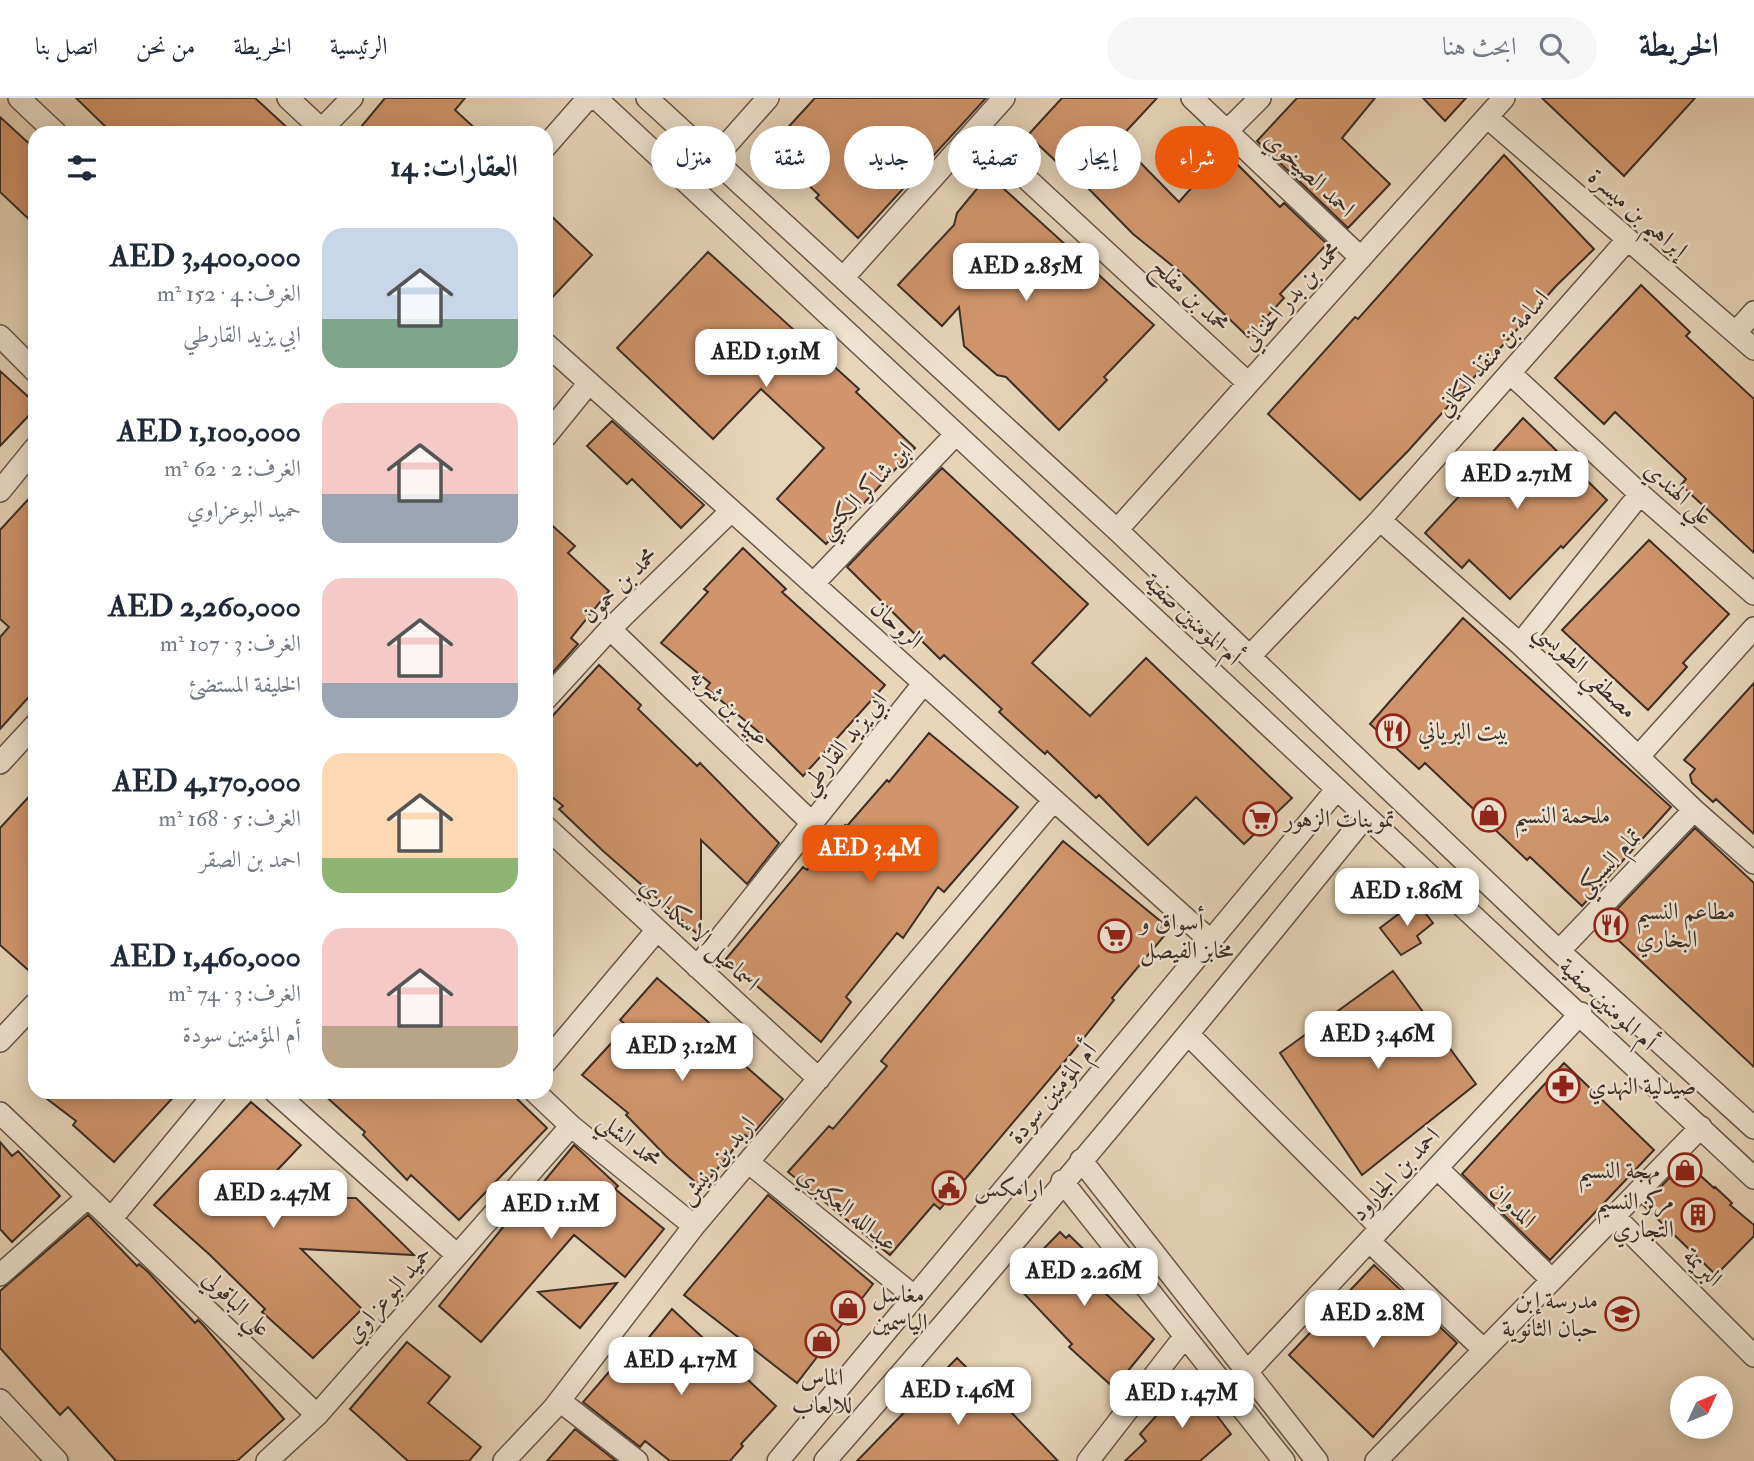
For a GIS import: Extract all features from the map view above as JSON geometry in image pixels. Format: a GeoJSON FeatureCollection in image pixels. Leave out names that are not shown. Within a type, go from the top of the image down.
{"type":"FeatureCollection","features":[{"type":"Feature","properties":{"kind":"street"},"geometry":{"type":"LineString","coordinates":[[19,98],[49,126]]}},
{"type":"Feature","properties":{"kind":"street"},"geometry":{"type":"LineString","coordinates":[[288,98],[314,126]]}},
{"type":"Feature","properties":{"kind":"street"},"geometry":{"type":"LineString","coordinates":[[324,126],[352,98]]}},
{"type":"Feature","properties":{"kind":"street"},"geometry":{"type":"LineString","coordinates":[[553,138],[588,98]]}},
{"type":"Feature","properties":{"kind":"street","name":"أم المومنين صفية"},"geometry":{"type":"LineString","coordinates":[[596,98],[1365,817],[1581,1013],[1754,1178]]}},
{"type":"Feature","properties":{"kind":"street","name":"أم المومنين صفية"},"geometry":{"type":"LineString","coordinates":[[647,98],[678,126]]}},
{"type":"Feature","properties":{"kind":"street"},"geometry":{"type":"LineString","coordinates":[[736,134],[768,98]]}},
{"type":"Feature","properties":{"kind":"street"},"geometry":{"type":"LineString","coordinates":[[979,126],[1004,98]]}},
{"type":"Feature","properties":{"kind":"street","name":"احمد الصيخوي"},"geometry":{"type":"LineString","coordinates":[[1192,98],[1222,126]]}},
{"type":"Feature","properties":{"kind":"street"},"geometry":{"type":"LineString","coordinates":[[1232,126],[1260,98]]}},
{"type":"Feature","properties":{"kind":"street","name":"محمد بن بدر الحناني"},"geometry":{"type":"LineString","coordinates":[[1117,530],[1504,98]]}},
{"type":"Feature","properties":{"kind":"street","name":"إبراهيم بن ميسرة"},"geometry":{"type":"LineString","coordinates":[[1487,117],[1754,349]]}},
{"type":"Feature","properties":{"kind":"street","name":"احمد الصيخوي"},"geometry":{"type":"LineString","coordinates":[[1239,142],[1361,258]]}},
{"type":"Feature","properties":{"kind":"street"},"geometry":{"type":"LineString","coordinates":[[843,278],[948,161]]}},
{"type":"Feature","properties":{"kind":"street","name":"أم المومنين صفية"},"geometry":{"type":"LineString","coordinates":[[736,179],[1251,655],[1559,951],[1754,1128]]}},
{"type":"Feature","properties":{"kind":"street","name":"محمد بن مفلح"},"geometry":{"type":"LineString","coordinates":[[1038,189],[1248,383]]}},
{"type":"Feature","properties":{"kind":"street","name":"اسامة بن منقذ الكناني"},"geometry":{"type":"LineString","coordinates":[[1251,655],[1380,520],[1628,239]]}},
{"type":"Feature","properties":{"kind":"street"},"geometry":{"type":"LineString","coordinates":[[1736,332],[1754,312]]}},
{"type":"Feature","properties":{"kind":"street"},"geometry":{"type":"LineString","coordinates":[[0,336],[28,364]]}},
{"type":"Feature","properties":{"kind":"street","name":"الروحان"},"geometry":{"type":"LineString","coordinates":[[553,350],[1212,942]]}},
{"type":"Feature","properties":{"kind":"street","name":"علي الهندي"},"geometry":{"type":"LineString","coordinates":[[1510,373],[1640,494],[1754,594]]}},
{"type":"Feature","properties":{"kind":"street"},"geometry":{"type":"LineString","coordinates":[[553,427],[589,383]]}},
{"type":"Feature","properties":{"kind":"street","name":"ابن شاكر الكتبي"},"geometry":{"type":"LineString","coordinates":[[813,584],[956,433]]}},
{"type":"Feature","properties":{"kind":"street"},"geometry":{"type":"LineString","coordinates":[[0,491],[28,457]]}},
{"type":"Feature","properties":{"kind":"street"},"geometry":{"type":"LineString","coordinates":[[1520,644],[1640,494]]}},
{"type":"Feature","properties":{"kind":"street","name":"محمد بن حمون"},"geometry":{"type":"LineString","coordinates":[[553,691],[610,629],[731,511]]}},
{"type":"Feature","properties":{"kind":"street","name":"مصطفي الطويسي"},"geometry":{"type":"LineString","coordinates":[[1380,520],[1520,644],[1694,810],[1754,863]]}},
{"type":"Feature","properties":{"kind":"street"},"geometry":{"type":"LineString","coordinates":[[1639,756],[1754,628]]}},
{"type":"Feature","properties":{"kind":"street","name":"عبيد بن شربه"},"geometry":{"type":"LineString","coordinates":[[610,629],[812,823]]}},
{"type":"Feature","properties":{"kind":"street","name":"ابي يزيد القارطي"},"geometry":{"type":"LineString","coordinates":[[697,967],[924,683]]}},
{"type":"Feature","properties":{"kind":"street"},"geometry":{"type":"LineString","coordinates":[[0,764],[28,733]]}},
{"type":"Feature","properties":{"kind":"street","name":"أم المؤمنين سودة"},"geometry":{"type":"LineString","coordinates":[[778,1461],[1337,789]]}},
{"type":"Feature","properties":{"kind":"street","name":"اربد بن رنيش"},"geometry":{"type":"LineString","coordinates":[[504,1461],[560,1401],[694,1226],[1054,800]]}},
{"type":"Feature","properties":{"kind":"street","name":"تمام السبكي"},"geometry":{"type":"LineString","coordinates":[[1559,951],[1694,810]]}},
{"type":"Feature","properties":{"kind":"street"},"geometry":{"type":"LineString","coordinates":[[825,1461],[951,1318],[1062,1181],[1189,1035],[1365,817]]}},
{"type":"Feature","properties":{"kind":"street","name":"اسماعيل الاسكداري"},"geometry":{"type":"LineString","coordinates":[[553,833],[818,1079]]}},
{"type":"Feature","properties":{"kind":"street"},"geometry":{"type":"LineString","coordinates":[[553,1054],[657,930]]}},
{"type":"Feature","properties":{"kind":"street"},"geometry":{"type":"LineString","coordinates":[[0,1041],[28,1011]]}},
{"type":"Feature","properties":{"kind":"street","name":"احمد بن الجارود"},"geometry":{"type":"LineString","coordinates":[[1248,1371],[1581,1013]]}},
{"type":"Feature","properties":{"kind":"street"},"geometry":{"type":"LineString","coordinates":[[1189,1035],[1484,1350]]}},
{"type":"Feature","properties":{"kind":"street"},"geometry":{"type":"LineString","coordinates":[[111,1219],[210,1099]]}},
{"type":"Feature","properties":{"kind":"street"},"geometry":{"type":"LineString","coordinates":[[283,1099],[457,1255]]}},
{"type":"Feature","properties":{"kind":"street","name":"محمد الشلي"},"geometry":{"type":"LineString","coordinates":[[542,1099],[571,1126],[694,1226]]}},
{"type":"Feature","properties":{"kind":"street","name":"علي الباقولي"},"geometry":{"type":"LineString","coordinates":[[0,1113],[317,1415]]}},
{"type":"Feature","properties":{"kind":"street","name":"حميد البوعزاوي"},"geometry":{"type":"LineString","coordinates":[[267,1461],[317,1415],[571,1126]]}},
{"type":"Feature","properties":{"kind":"street"},"geometry":{"type":"LineString","coordinates":[[1376,1461],[1700,1127]]}},
{"type":"Feature","properties":{"kind":"street"},"geometry":{"type":"LineString","coordinates":[[1081,1160],[1317,1461]]}},
{"type":"Feature","properties":{"kind":"street","name":"عبدالله العكبري"},"geometry":{"type":"LineString","coordinates":[[748,1162],[915,1297]]}},
{"type":"Feature","properties":{"kind":"street","name":"المدوان"},"geometry":{"type":"LineString","coordinates":[[1437,1168],[1552,1280]]}},
{"type":"Feature","properties":{"kind":"street"},"geometry":{"type":"LineString","coordinates":[[1062,1181],[1284,1461]]}},
{"type":"Feature","properties":{"kind":"street"},"geometry":{"type":"LineString","coordinates":[[0,1275],[88,1197]]}},
{"type":"Feature","properties":{"kind":"street","name":"البريمة"},"geometry":{"type":"LineString","coordinates":[[1614,1216],[1754,1356]]}},
{"type":"Feature","properties":{"kind":"street"},"geometry":{"type":"LineString","coordinates":[[1088,1461],[1185,1336]]}},
{"type":"Feature","properties":{"kind":"street"},"geometry":{"type":"LineString","coordinates":[[0,1400],[57,1461]]}},
{"type":"Feature","properties":{"kind":"street"},"geometry":{"type":"LineString","coordinates":[[560,1401],[638,1461]]}},
{"type":"Feature","properties":{"kind":"building"},"geometry":{"type":"Polygon","coordinates":[[[76,98],[255,98],[285,126],[105,126],[76,98]]]}},
{"type":"Feature","properties":{"kind":"building"},"geometry":{"type":"Polygon","coordinates":[[[385,98],[465,98],[455,110],[472,126],[362,126],[385,98]]]}},
{"type":"Feature","properties":{"kind":"building"},"geometry":{"type":"Polygon","coordinates":[[[815,98],[986,98],[960,126],[948,126],[948,140],[934,155],[934,126],[844,126],[844,189],[903,189],[858,238],[816,198],[819,195],[813,189],[830,189],[830,126],[789,126],[815,98]]]}},
{"type":"Feature","properties":{"kind":"building"},"geometry":{"type":"Polygon","coordinates":[[[1062,98],[1157,98],[1131,126],[1055,126],[1055,160],[1041,147],[1041,126],[1036,126],[1062,98]]]}},
{"type":"Feature","properties":{"kind":"building"},"geometry":{"type":"Polygon","coordinates":[[[1297,98],[1375,98],[1342,138],[1390,184],[1348,228],[1257,141],[1297,98]]]}},
{"type":"Feature","properties":{"kind":"building"},"geometry":{"type":"Polygon","coordinates":[[[1423,98],[1466,98],[1445,121],[1423,98]]]}},
{"type":"Feature","properties":{"kind":"building"},"geometry":{"type":"Polygon","coordinates":[[[1542,98],[1695,98],[1624,176],[1542,98]]]}},
{"type":"Feature","properties":{"kind":"building"},"geometry":{"type":"Polygon","coordinates":[[[0,117],[28,143],[28,218],[0,192],[0,117]]]}},
{"type":"Feature","properties":{"kind":"building"},"geometry":{"type":"Polygon","coordinates":[[[1504,155],[1594,249],[1556,286],[1408,451],[1360,500],[1268,414],[1355,317],[1358,319],[1504,155]]]}},
{"type":"Feature","properties":{"kind":"building"},"geometry":{"type":"Polygon","coordinates":[[[1141,163],[1155,178],[1155,189],[1166,189],[1179,202],[1190,189],[1239,189],[1239,166],[1280,207],[1284,203],[1327,244],[1280,294],[1284,298],[1248,337],[1185,276],[1133,234],[1089,189],[1141,189],[1141,163]]]}},
{"type":"Feature","properties":{"kind":"building"},"geometry":{"type":"Polygon","coordinates":[[[977,189],[1004,189],[1154,325],[1104,377],[1107,380],[1059,430],[1006,377],[997,375],[964,346],[959,307],[942,326],[898,285],[954,225],[957,213],[977,189]]]}},
{"type":"Feature","properties":{"kind":"building"},"geometry":{"type":"Polygon","coordinates":[[[553,218],[592,255],[553,297],[553,218]]]}},
{"type":"Feature","properties":{"kind":"building"},"geometry":{"type":"Polygon","coordinates":[[[708,252],[859,389],[856,392],[915,448],[826,544],[777,499],[824,448],[761,389],[713,439],[617,348],[708,252]]]}},
{"type":"Feature","properties":{"kind":"building"},"geometry":{"type":"Polygon","coordinates":[[[1641,285],[1690,332],[1686,336],[1754,399],[1754,553],[1681,485],[1686,479],[1615,412],[1604,424],[1555,378],[1641,285]]]}},
{"type":"Feature","properties":{"kind":"building"},"geometry":{"type":"Polygon","coordinates":[[[0,371],[28,397],[28,416],[0,446],[0,371]]]}},
{"type":"Feature","properties":{"kind":"building"},"geometry":{"type":"Polygon","coordinates":[[[1523,418],[1607,500],[1563,548],[1561,546],[1510,599],[1469,560],[1462,568],[1425,533],[1477,477],[1473,474],[1523,418]]]}},
{"type":"Feature","properties":{"kind":"building"},"geometry":{"type":"Polygon","coordinates":[[[612,421],[704,505],[681,528],[632,479],[627,484],[587,446],[612,421]]]}},
{"type":"Feature","properties":{"kind":"building"},"geometry":{"type":"Polygon","coordinates":[[[942,468],[1088,604],[1032,663],[1090,716],[1146,658],[1292,798],[1244,844],[1196,797],[1148,845],[1099,795],[1096,798],[1047,751],[1045,754],[999,712],[1002,709],[944,655],[940,659],[847,567],[942,468]]]}},
{"type":"Feature","properties":{"kind":"building"},"geometry":{"type":"Polygon","coordinates":[[[28,500],[28,698],[0,729],[0,637],[9,627],[0,619],[0,530],[28,500]]]}},
{"type":"Feature","properties":{"kind":"building"},"geometry":{"type":"Polygon","coordinates":[[[553,526],[575,546],[568,553],[609,591],[571,638],[578,644],[553,672],[553,526]]]}},
{"type":"Feature","properties":{"kind":"building"},"geometry":{"type":"Polygon","coordinates":[[[1649,540],[1729,614],[1683,663],[1687,667],[1648,710],[1562,630],[1649,540]]]}},
{"type":"Feature","properties":{"kind":"building"},"geometry":{"type":"Polygon","coordinates":[[[743,548],[786,589],[782,592],[885,685],[803,776],[761,734],[706,688],[710,683],[661,643],[708,592],[704,589],[743,548]]]}},
{"type":"Feature","properties":{"kind":"building"},"geometry":{"type":"Polygon","coordinates":[[[1463,618],[1671,807],[1582,906],[1530,857],[1527,860],[1425,763],[1419,769],[1370,724],[1463,618]]]}},
{"type":"Feature","properties":{"kind":"building"},"geometry":{"type":"Polygon","coordinates":[[[599,665],[641,705],[638,709],[697,766],[700,763],[779,843],[747,884],[701,840],[701,937],[559,809],[563,806],[553,798],[553,715],[599,665]]]}},
{"type":"Feature","properties":{"kind":"building"},"geometry":{"type":"Polygon","coordinates":[[[1754,683],[1754,834],[1716,799],[1713,802],[1692,783],[1690,775],[1695,769],[1684,760],[1754,683]]]}},
{"type":"Feature","properties":{"kind":"building"},"geometry":{"type":"Polygon","coordinates":[[[929,733],[1018,807],[944,892],[938,887],[903,938],[897,933],[846,997],[851,1002],[821,1042],[726,959],[803,867],[807,870],[845,825],[847,826],[887,780],[889,782],[929,733]]]}},
{"type":"Feature","properties":{"kind":"building"},"geometry":{"type":"Polygon","coordinates":[[[28,798],[28,970],[0,945],[0,828],[28,798]]]}},
{"type":"Feature","properties":{"kind":"building"},"geometry":{"type":"Polygon","coordinates":[[[1695,828],[1754,883],[1754,1067],[1602,925],[1695,828]]]}},
{"type":"Feature","properties":{"kind":"building"},"geometry":{"type":"Polygon","coordinates":[[[1063,841],[1170,929],[1112,998],[1114,1000],[1075,1049],[940,1209],[934,1204],[890,1255],[788,1172],[829,1126],[833,1129],[887,1066],[881,1061],[1063,841]]]}},
{"type":"Feature","properties":{"kind":"building"},"geometry":{"type":"Polygon","coordinates":[[[1416,901],[1433,923],[1417,936],[1421,943],[1401,955],[1380,928],[1416,901]]]}},
{"type":"Feature","properties":{"kind":"building"},"geometry":{"type":"Polygon","coordinates":[[[1393,971],[1476,1084],[1362,1175],[1280,1053],[1393,971]]]}},
{"type":"Feature","properties":{"kind":"building"},"geometry":{"type":"Polygon","coordinates":[[[657,978],[706,1020],[739,1052],[735,1057],[783,1099],[749,1138],[745,1135],[702,1188],[667,1157],[626,1115],[628,1113],[582,1075],[627,1026],[620,1020],[657,978]]]}},
{"type":"Feature","properties":{"kind":"building"},"geometry":{"type":"Polygon","coordinates":[[[1564,1063],[1654,1150],[1550,1260],[1462,1174],[1564,1063]]]}},
{"type":"Feature","properties":{"kind":"building"},"geometry":{"type":"Polygon","coordinates":[[[47,1099],[172,1099],[114,1162],[73,1125],[76,1121],[47,1099]]]}},
{"type":"Feature","properties":{"kind":"building"},"geometry":{"type":"Polygon","coordinates":[[[329,1099],[517,1099],[547,1128],[459,1220],[411,1175],[407,1180],[363,1135],[365,1132],[329,1099]]]}},
{"type":"Feature","properties":{"kind":"building"},"geometry":{"type":"Polygon","coordinates":[[[251,1102],[301,1145],[251,1198],[356,1198],[414,1255],[301,1249],[362,1309],[313,1358],[262,1312],[265,1309],[210,1255],[154,1205],[251,1102]]]}},
{"type":"Feature","properties":{"kind":"building"},"geometry":{"type":"Polygon","coordinates":[[[0,1142],[12,1156],[18,1151],[60,1196],[12,1242],[0,1229],[0,1142]]]}},
{"type":"Feature","properties":{"kind":"building"},"geometry":{"type":"Polygon","coordinates":[[[574,1145],[618,1186],[615,1189],[664,1229],[625,1277],[574,1235],[481,1342],[439,1306],[574,1145]]]}},
{"type":"Feature","properties":{"kind":"building","name":"مركز النسيم التجاري"},"geometry":{"type":"Polygon","coordinates":[[[1681,1166],[1691,1167],[1754,1225],[1754,1236],[1716,1275],[1643,1205],[1681,1166]]]}},
{"type":"Feature","properties":{"kind":"building"},"geometry":{"type":"Polygon","coordinates":[[[768,1195],[873,1284],[797,1383],[684,1295],[768,1195]]]}},
{"type":"Feature","properties":{"kind":"building"},"geometry":{"type":"Polygon","coordinates":[[[88,1215],[137,1266],[139,1264],[148,1272],[195,1323],[198,1320],[204,1326],[284,1419],[237,1461],[116,1461],[68,1407],[60,1415],[0,1348],[0,1291],[88,1215]]]}},
{"type":"Feature","properties":{"kind":"building"},"geometry":{"type":"Polygon","coordinates":[[[1060,1232],[1066,1238],[1069,1235],[1109,1274],[1113,1281],[1103,1291],[1154,1339],[1114,1388],[1069,1347],[1072,1344],[1014,1283],[1021,1276],[1020,1273],[1060,1232]]]}},
{"type":"Feature","properties":{"kind":"building"},"geometry":{"type":"Polygon","coordinates":[[[1374,1265],[1457,1343],[1373,1437],[1289,1355],[1374,1265]]]}},
{"type":"Feature","properties":{"kind":"building"},"geometry":{"type":"Polygon","coordinates":[[[617,1283],[580,1328],[538,1292],[617,1283]]]}},
{"type":"Feature","properties":{"kind":"building"},"geometry":{"type":"Polygon","coordinates":[[[672,1309],[776,1406],[741,1444],[743,1446],[730,1461],[670,1461],[645,1441],[640,1447],[583,1402],[627,1351],[633,1357],[672,1309]]]}},
{"type":"Feature","properties":{"kind":"building"},"geometry":{"type":"Polygon","coordinates":[[[407,1342],[450,1377],[428,1403],[481,1447],[469,1461],[408,1461],[350,1409],[407,1342]]]}},
{"type":"Feature","properties":{"kind":"building"},"geometry":{"type":"Polygon","coordinates":[[[957,1358],[1007,1408],[1058,1461],[857,1461],[957,1358]]]}},
{"type":"Feature","properties":{"kind":"building"},"geometry":{"type":"Polygon","coordinates":[[[1189,1379],[1231,1434],[1200,1461],[1125,1461],[1146,1441],[1140,1434],[1189,1379]]]}},
{"type":"Feature","properties":{"kind":"building"},"geometry":{"type":"Polygon","coordinates":[[[575,1429],[616,1461],[547,1461],[575,1429]]]}},
{"type":"Feature","properties":{"kind":"place","name":"بيت البرياني"},"geometry":{"type":"Point","coordinates":[1393,731]}},
{"type":"Feature","properties":{"kind":"place","name":"ملحمة النسيم"},"geometry":{"type":"Point","coordinates":[1489,815]}},
{"type":"Feature","properties":{"kind":"place","name":"تموينات الزهور"},"geometry":{"type":"Point","coordinates":[1260,819]}},
{"type":"Feature","properties":{"kind":"place","name":"مطاعم النسيم البخاري"},"geometry":{"type":"Point","coordinates":[1611,925]}},
{"type":"Feature","properties":{"kind":"place","name":"أسواق و مخابز الفيصل"},"geometry":{"type":"Point","coordinates":[1115,936]}},
{"type":"Feature","properties":{"kind":"place","name":"صيدلية النهدي"},"geometry":{"type":"Point","coordinates":[1563,1086]}},
{"type":"Feature","properties":{"kind":"place","name":"مهجة النسيم"},"geometry":{"type":"Point","coordinates":[1685,1170]}},
{"type":"Feature","properties":{"kind":"place","name":"ارامكس"},"geometry":{"type":"Point","coordinates":[949,1188]}},
{"type":"Feature","properties":{"kind":"place","name":"مركز النسيم التجاري"},"geometry":{"type":"Point","coordinates":[1698,1215]}},
{"type":"Feature","properties":{"kind":"place","name":"مغاسل الياسمين"},"geometry":{"type":"Point","coordinates":[848,1308]}},
{"type":"Feature","properties":{"kind":"place","name":"مدرسة إبن حبان الثانوية"},"geometry":{"type":"Point","coordinates":[1622,1314]}},
{"type":"Feature","properties":{"kind":"place","name":"الماس للالعاب"},"geometry":{"type":"Point","coordinates":[822,1341]}}]}
